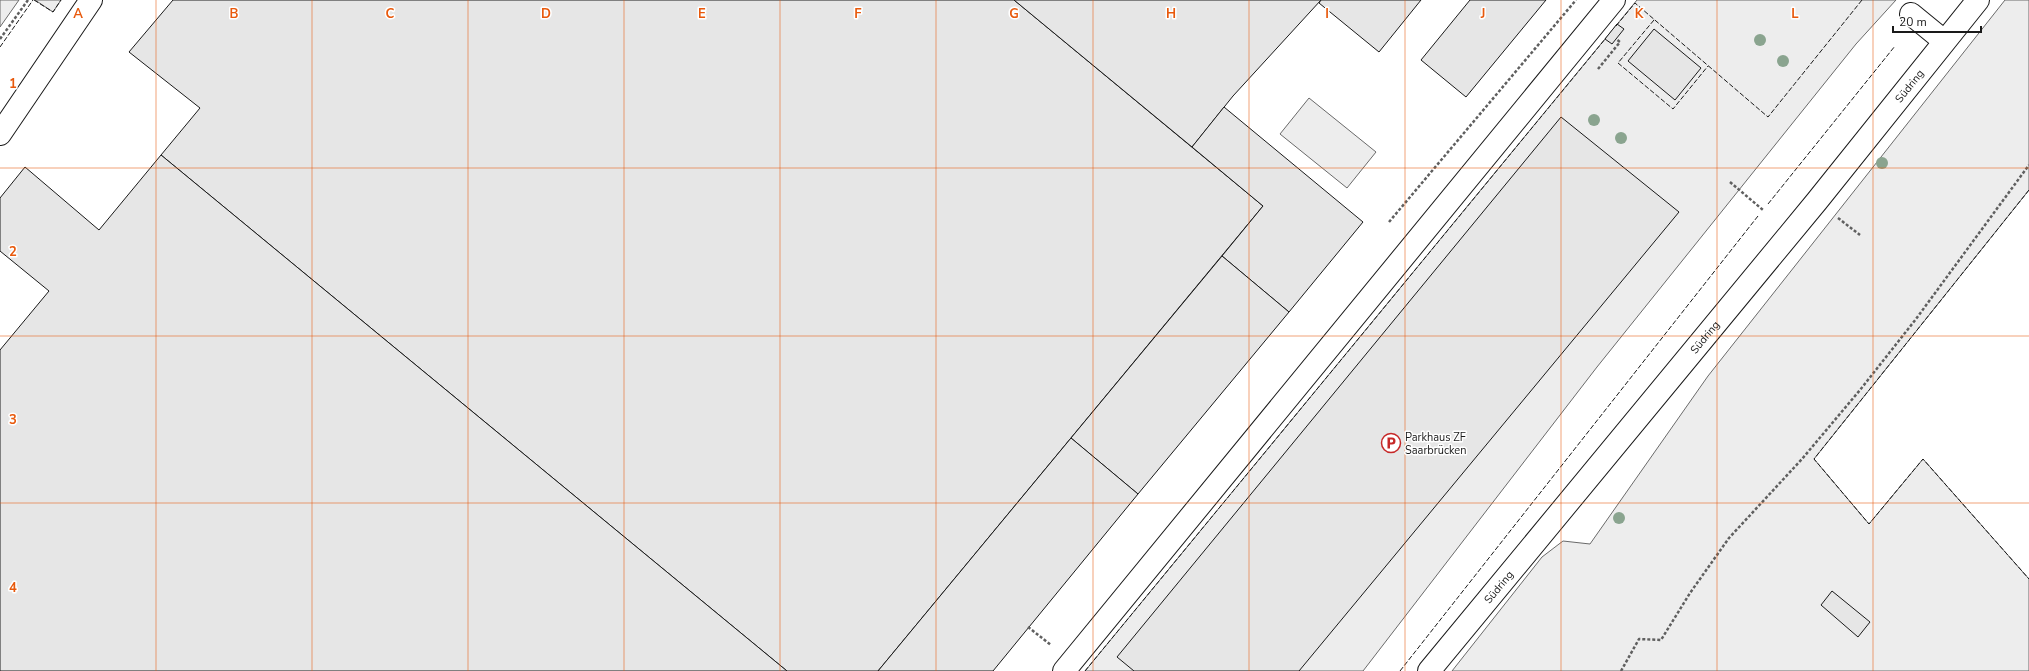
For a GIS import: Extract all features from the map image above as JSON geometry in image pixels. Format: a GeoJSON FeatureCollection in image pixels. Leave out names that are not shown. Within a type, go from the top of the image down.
{"type":"FeatureCollection","features":[{"type":"Feature","properties":{"kind":"street"},"geometry":{"type":"LineString","coordinates":[[0,134],[91,0]]}},
{"type":"Feature","properties":{"kind":"street"},"geometry":{"type":"LineString","coordinates":[[1064,671],[1614,0]]}},
{"type":"Feature","properties":{"kind":"street","name":"Südring"},"geometry":{"type":"LineString","coordinates":[[1429,671],[1558,513],[1687,360],[1978,0]]}},
{"type":"Feature","properties":{"kind":"street"},"geometry":{"type":"LineString","coordinates":[[1911,14],[1944,41]]}},
{"type":"Feature","properties":{"kind":"path"},"geometry":{"type":"LineString","coordinates":[[0,39],[28,0]]}},
{"type":"Feature","properties":{"kind":"path"},"geometry":{"type":"LineString","coordinates":[[1389,222],[1576,0]]}},
{"type":"Feature","properties":{"kind":"path"},"geometry":{"type":"LineString","coordinates":[[1598,70],[1620,42],[1615,38]]}},
{"type":"Feature","properties":{"kind":"path"},"geometry":{"type":"LineString","coordinates":[[1621,671],[1639,639],[1661,640],[1690,593],[1729,538],[1802,459],[1860,390],[1916,319],[2029,165]]}},
{"type":"Feature","properties":{"kind":"path"},"geometry":{"type":"LineString","coordinates":[[1730,182],[1763,210]]}},
{"type":"Feature","properties":{"kind":"path"},"geometry":{"type":"LineString","coordinates":[[1837,217],[1860,235]]}},
{"type":"Feature","properties":{"kind":"shaded area"},"geometry":{"type":"Polygon","coordinates":[[[0,0],[19,0],[0,27],[0,0]]]}},
{"type":"Feature","properties":{"kind":"shaded area"},"geometry":{"type":"Polygon","coordinates":[[[35,0],[61,0],[53,12],[35,0]]]}},
{"type":"Feature","properties":{"kind":"shaded area"},"geometry":{"type":"Polygon","coordinates":[[[1637,0],[1896,0],[1856,44],[1597,367],[1363,671],[1085,671],[1637,0]]]}},
{"type":"Feature","properties":{"kind":"shaded area"},"geometry":{"type":"Polygon","coordinates":[[[2005,0],[2029,0],[2029,190],[1814,459],[1869,524],[1923,459],[2029,579],[2029,671],[1452,671],[1542,557],[1563,541],[1590,544],[1708,376],[2005,0]]]}},
{"type":"Feature","properties":{"kind":"shaded area"},"geometry":{"type":"Polygon","coordinates":[[[1309,98],[1376,152],[1347,188],[1280,134],[1309,98]]]}},
{"type":"Feature","properties":{"kind":"building"},"geometry":{"type":"Polygon","coordinates":[[[173,0],[1014,0],[1263,206],[878,671],[787,671],[161,155],[200,108],[129,52],[173,0]]]}},
{"type":"Feature","properties":{"kind":"building"},"geometry":{"type":"Polygon","coordinates":[[[1014,0],[1321,0],[1233,96],[1192,147],[1014,0]]]}},
{"type":"Feature","properties":{"kind":"building"},"geometry":{"type":"Polygon","coordinates":[[[1321,0],[1421,0],[1379,52],[1319,3],[1321,0]]]}},
{"type":"Feature","properties":{"kind":"building"},"geometry":{"type":"Polygon","coordinates":[[[1470,0],[1546,0],[1466,97],[1421,60],[1470,0]]]}},
{"type":"Feature","properties":{"kind":"building"},"geometry":{"type":"Polygon","coordinates":[[[1617,24],[1624,29],[1612,44],[1605,39],[1617,24]]]}},
{"type":"Feature","properties":{"kind":"building"},"geometry":{"type":"Polygon","coordinates":[[[1654,29],[1701,68],[1675,100],[1628,61],[1654,29]]]}},
{"type":"Feature","properties":{"kind":"building"},"geometry":{"type":"Polygon","coordinates":[[[1224,107],[1363,222],[1289,312],[1222,256],[1263,206],[1192,147],[1224,107]]]}},
{"type":"Feature","properties":{"kind":"building","name":"Parkhaus ZF Saarbrücken"},"geometry":{"type":"Polygon","coordinates":[[[1561,117],[1679,212],[1299,671],[1134,671],[1117,657],[1561,117]]]}},
{"type":"Feature","properties":{"kind":"building"},"geometry":{"type":"Polygon","coordinates":[[[161,155],[787,671],[0,671],[0,350],[49,291],[0,251],[0,198],[25,167],[99,230],[161,155]]]}},
{"type":"Feature","properties":{"kind":"building"},"geometry":{"type":"Polygon","coordinates":[[[1222,256],[1289,312],[1138,494],[1071,438],[1222,256]]]}},
{"type":"Feature","properties":{"kind":"building"},"geometry":{"type":"Polygon","coordinates":[[[1071,438],[1138,494],[993,671],[878,671],[1071,438]]]}},
{"type":"Feature","properties":{"kind":"building"},"geometry":{"type":"Polygon","coordinates":[[[1832,591],[1870,622],[1858,637],[1821,605],[1832,591]]]}},
{"type":"Feature","properties":{"kind":"fence"},"geometry":{"type":"LineString","coordinates":[[0,47],[33,0]]}},
{"type":"Feature","properties":{"kind":"fence"},"geometry":{"type":"LineString","coordinates":[[34,0],[53,12],[61,0]]}},
{"type":"Feature","properties":{"kind":"fence"},"geometry":{"type":"LineString","coordinates":[[1616,26],[1635,3],[1768,117],[1862,0]]}},
{"type":"Feature","properties":{"kind":"fence"},"geometry":{"type":"LineString","coordinates":[[1654,20],[1618,63],[1673,109],[1708,66]]}},
{"type":"Feature","properties":{"kind":"fence"},"geometry":{"type":"LineString","coordinates":[[1085,671],[1606,38]]}},
{"type":"Feature","properties":{"kind":"fence"},"geometry":{"type":"LineString","coordinates":[[1768,204],[1895,46]]}},
{"type":"Feature","properties":{"kind":"fence"},"geometry":{"type":"LineString","coordinates":[[2029,190],[1814,459],[1869,524],[1923,459],[2029,579]]}},
{"type":"Feature","properties":{"kind":"fence"},"geometry":{"type":"LineString","coordinates":[[1400,671],[1758,216]]}},
{"type":"Feature","properties":{"kind":"place","name":"Parkhaus ZF Saarbrücken"},"geometry":{"type":"Point","coordinates":[1391,443]}}]}
